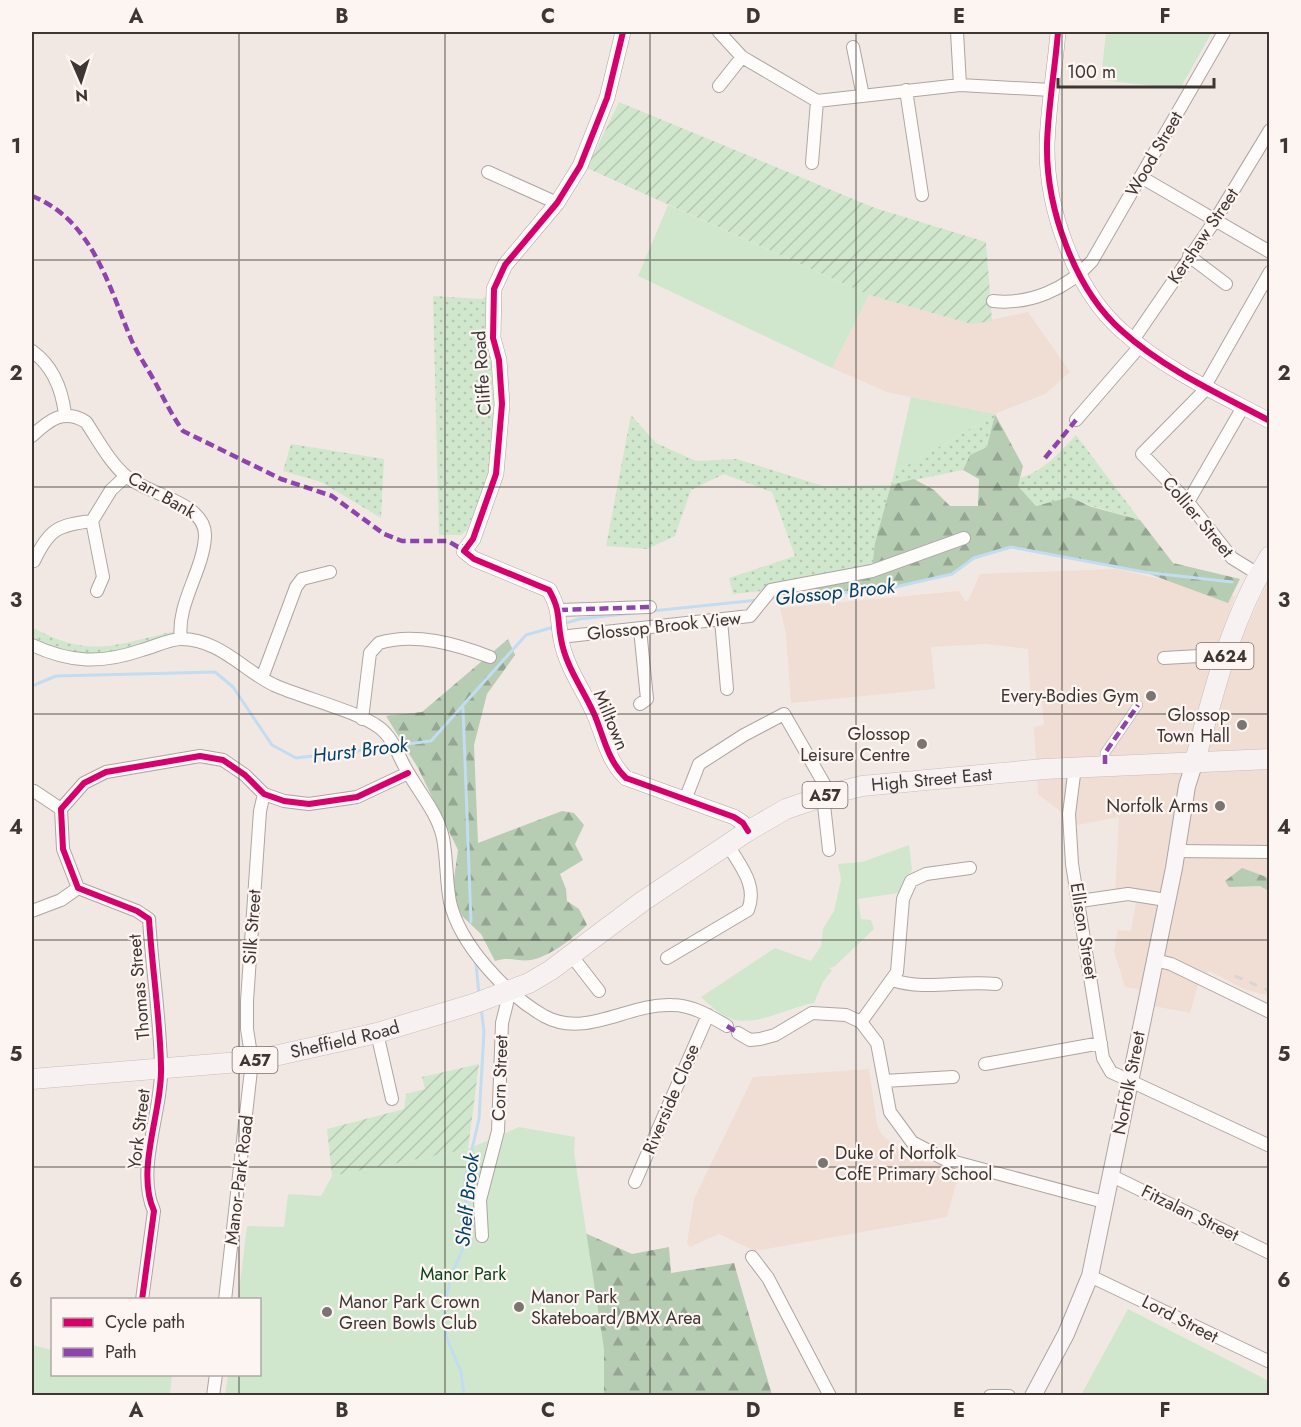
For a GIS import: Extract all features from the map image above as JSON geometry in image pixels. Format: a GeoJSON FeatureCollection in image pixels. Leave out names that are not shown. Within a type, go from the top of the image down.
{"type":"FeatureCollection","features":[{"type":"Feature","properties":{"kind":"main road","name":"A624"},"geometry":{"type":"LineString","coordinates":[[1195,761],[1222,662],[1258,574],[1269,556]]}},
{"type":"Feature","properties":{"kind":"main road","name":"A57"},"geometry":{"type":"LineString","coordinates":[[1195,761],[1269,759]]}},
{"type":"Feature","properties":{"kind":"main road","name":"High Street East"},"geometry":{"type":"LineString","coordinates":[[510,991],[551,970],[643,901],[748,831],[786,809],[826,795],[862,786],[1105,764],[1195,761]]}},
{"type":"Feature","properties":{"kind":"main road","name":"Norfolk Street"},"geometry":{"type":"LineString","coordinates":[[1033,1395],[1066,1334],[1090,1276],[1166,900],[1178,851],[1187,786],[1195,761]]}},
{"type":"Feature","properties":{"kind":"main road","name":"Sheffield Road"},"geometry":{"type":"LineString","coordinates":[[32,1079],[252,1061],[377,1033],[510,991]]}},
{"type":"Feature","properties":{"kind":"street","name":"Cliffe Road"},"geometry":{"type":"LineString","coordinates":[[560,622],[549,590],[474,559],[464,551],[473,539],[496,474],[502,404],[499,360],[493,338],[494,289],[505,265],[557,203],[580,166],[607,98],[623,32]]}},
{"type":"Feature","properties":{"kind":"street"},"geometry":{"type":"LineString","coordinates":[[719,32],[742,57],[817,101],[960,85],[1051,90]]}},
{"type":"Feature","properties":{"kind":"street"},"geometry":{"type":"LineString","coordinates":[[957,32],[960,85]]}},
{"type":"Feature","properties":{"kind":"street"},"geometry":{"type":"LineString","coordinates":[[1058,32],[1047,144],[1050,183],[1059,227],[1080,274],[1112,321],[1137,343],[1168,365],[1269,421]]}},
{"type":"Feature","properties":{"kind":"street","name":"Wood Street"},"geometry":{"type":"LineString","coordinates":[[1080,274],[1092,261],[1224,32]]}},
{"type":"Feature","properties":{"kind":"street"},"geometry":{"type":"LineString","coordinates":[[853,47],[863,96]]}},
{"type":"Feature","properties":{"kind":"street"},"geometry":{"type":"LineString","coordinates":[[719,86],[742,57]]}},
{"type":"Feature","properties":{"kind":"street"},"geometry":{"type":"LineString","coordinates":[[906,90],[922,195]]}},
{"type":"Feature","properties":{"kind":"street"},"geometry":{"type":"LineString","coordinates":[[812,163],[817,101]]}},
{"type":"Feature","properties":{"kind":"street","name":"Kershaw Street"},"geometry":{"type":"LineString","coordinates":[[1076,420],[1137,343],[1269,130]]}},
{"type":"Feature","properties":{"kind":"street"},"geometry":{"type":"LineString","coordinates":[[488,172],[557,203]]}},
{"type":"Feature","properties":{"kind":"street"},"geometry":{"type":"LineString","coordinates":[[1141,177],[1214,222],[1269,252]]}},
{"type":"Feature","properties":{"kind":"street"},"geometry":{"type":"LineString","coordinates":[[1190,256],[1226,284]]}},
{"type":"Feature","properties":{"kind":"street"},"geometry":{"type":"LineString","coordinates":[[1206,387],[1269,272]]}},
{"type":"Feature","properties":{"kind":"street"},"geometry":{"type":"LineString","coordinates":[[993,301],[1024,301],[1048,293],[1080,274]]}},
{"type":"Feature","properties":{"kind":"street"},"geometry":{"type":"LineString","coordinates":[[32,351],[56,378],[63,397],[65,414],[55,418],[32,436]]}},
{"type":"Feature","properties":{"kind":"street","name":"Collier Street"},"geometry":{"type":"LineString","coordinates":[[1206,387],[1142,454],[1188,502],[1232,558],[1258,574]]}},
{"type":"Feature","properties":{"kind":"street"},"geometry":{"type":"LineString","coordinates":[[1188,502],[1243,407]]}},
{"type":"Feature","properties":{"kind":"street","name":"Carr Bank"},"geometry":{"type":"LineString","coordinates":[[65,414],[77,416],[86,422],[126,476],[148,491],[195,511],[204,522],[205,538],[185,608],[180,630],[181,639]]}},
{"type":"Feature","properties":{"kind":"street"},"geometry":{"type":"LineString","coordinates":[[97,591],[103,577],[92,521],[111,490],[126,476]]}},
{"type":"Feature","properties":{"kind":"street"},"geometry":{"type":"LineString","coordinates":[[34,561],[42,544],[63,524],[92,521]]}},
{"type":"Feature","properties":{"kind":"street","name":"Glossop Brook View"},"geometry":{"type":"LineString","coordinates":[[560,622],[640,628],[750,616],[771,590],[872,571],[964,538]]}},
{"type":"Feature","properties":{"kind":"street"},"geometry":{"type":"LineString","coordinates":[[262,678],[296,587],[302,579],[330,572]]}},
{"type":"Feature","properties":{"kind":"street"},"geometry":{"type":"LineString","coordinates":[[560,622],[650,607]]}},
{"type":"Feature","properties":{"kind":"street"},"geometry":{"type":"LineString","coordinates":[[721,620],[727,689]]}},
{"type":"Feature","properties":{"kind":"street","name":"Milltown"},"geometry":{"type":"LineString","coordinates":[[560,622],[571,672],[595,715],[615,767],[626,778],[734,817],[743,823],[748,831]]}},
{"type":"Feature","properties":{"kind":"street"},"geometry":{"type":"LineString","coordinates":[[640,628],[647,699],[640,704]]}},
{"type":"Feature","properties":{"kind":"street"},"geometry":{"type":"LineString","coordinates":[[32,645],[52,654],[89,661],[106,660],[181,639],[218,648],[262,678],[378,727],[395,748],[408,773],[431,807],[443,837],[450,901],[454,915],[485,965],[528,1006],[563,1023],[585,1024],[670,1004],[687,1006],[708,1015],[750,1040],[776,1035],[812,1014],[827,1012],[846,1015],[861,1022],[878,1043],[890,1112],[912,1142],[927,1152],[962,1164],[1104,1202]]}},
{"type":"Feature","properties":{"kind":"street"},"geometry":{"type":"LineString","coordinates":[[362,719],[370,653],[379,643],[411,640],[438,642],[457,645],[489,657]]}},
{"type":"Feature","properties":{"kind":"street"},"geometry":{"type":"LineString","coordinates":[[1164,658],[1199,656],[1222,662]]}},
{"type":"Feature","properties":{"kind":"street"},"geometry":{"type":"LineString","coordinates":[[1105,764],[1105,753],[1138,705]]}},
{"type":"Feature","properties":{"kind":"street"},"geometry":{"type":"LineString","coordinates":[[685,800],[699,764],[744,735],[784,714],[826,795],[829,850]]}},
{"type":"Feature","properties":{"kind":"street"},"geometry":{"type":"LineString","coordinates":[[32,911],[61,900],[78,888],[63,849],[61,808],[84,783],[106,772],[200,756],[223,760],[245,775],[264,794],[284,801],[309,804],[334,802],[381,788],[408,773]]}},
{"type":"Feature","properties":{"kind":"street","name":"Ellison Street"},"geometry":{"type":"LineString","coordinates":[[1075,767],[1069,814],[1072,864],[1080,901],[1103,1058],[1111,1072],[1130,1079]]}},
{"type":"Feature","properties":{"kind":"street"},"geometry":{"type":"LineString","coordinates":[[34,791],[61,808]]}},
{"type":"Feature","properties":{"kind":"street","name":"Silk Street"},"geometry":{"type":"LineString","coordinates":[[252,1061],[247,1029],[247,1001],[259,821],[264,794]]}},
{"type":"Feature","properties":{"kind":"street"},"geometry":{"type":"LineString","coordinates":[[667,958],[748,910],[753,897],[749,881],[728,845]]}},
{"type":"Feature","properties":{"kind":"street"},"geometry":{"type":"LineString","coordinates":[[1178,851],[1269,852]]}},
{"type":"Feature","properties":{"kind":"street"},"geometry":{"type":"LineString","coordinates":[[861,1022],[892,980],[899,963],[903,898],[911,881],[926,874],[970,868]]}},
{"type":"Feature","properties":{"kind":"street","name":"Thomas Street"},"geometry":{"type":"LineString","coordinates":[[78,888],[137,910],[149,919],[161,1068]]}},
{"type":"Feature","properties":{"kind":"street"},"geometry":{"type":"LineString","coordinates":[[1080,901],[1128,894],[1166,900]]}},
{"type":"Feature","properties":{"kind":"street"},"geometry":{"type":"LineString","coordinates":[[571,955],[599,991]]}},
{"type":"Feature","properties":{"kind":"street"},"geometry":{"type":"LineString","coordinates":[[1155,960],[1195,976],[1269,1012]]}},
{"type":"Feature","properties":{"kind":"street"},"geometry":{"type":"LineString","coordinates":[[892,980],[911,986],[930,987],[975,982],[996,984]]}},
{"type":"Feature","properties":{"kind":"street","name":"Corn Street"},"geometry":{"type":"LineString","coordinates":[[482,1236],[480,1200],[498,1131],[502,1023],[510,991]]}},
{"type":"Feature","properties":{"kind":"street","name":"Riverside Close"},"geometry":{"type":"LineString","coordinates":[[635,1182],[708,1015]]}},
{"type":"Feature","properties":{"kind":"street"},"geometry":{"type":"LineString","coordinates":[[377,1033],[392,1098]]}},
{"type":"Feature","properties":{"kind":"street"},"geometry":{"type":"LineString","coordinates":[[985,1064],[1101,1043]]}},
{"type":"Feature","properties":{"kind":"street","name":"Manor Park Road"},"geometry":{"type":"LineString","coordinates":[[225,1298],[252,1061]]}},
{"type":"Feature","properties":{"kind":"street","name":"York Street"},"geometry":{"type":"LineString","coordinates":[[142,1298],[154,1210],[148,1198],[148,1172],[161,1068]]}},
{"type":"Feature","properties":{"kind":"street"},"geometry":{"type":"LineString","coordinates":[[884,1081],[953,1077]]}},
{"type":"Feature","properties":{"kind":"street"},"geometry":{"type":"LineString","coordinates":[[1130,1079],[1269,1146]]}},
{"type":"Feature","properties":{"kind":"street","name":"Fitzalan Street"},"geometry":{"type":"LineString","coordinates":[[1110,1175],[1269,1253]]}},
{"type":"Feature","properties":{"kind":"street"},"geometry":{"type":"LineString","coordinates":[[752,1257],[768,1278],[830,1395]]}},
{"type":"Feature","properties":{"kind":"street","name":"Lord Street"},"geometry":{"type":"LineString","coordinates":[[1090,1276],[1269,1362]]}},
{"type":"Feature","properties":{"kind":"street"},"geometry":{"type":"LineString","coordinates":[[213,1395],[216,1376]]}},
{"type":"Feature","properties":{"kind":"street"},"geometry":{"type":"LineString","coordinates":[[990,1395],[1009,1395]]}},
{"type":"Feature","properties":{"kind":"shaded area"},"geometry":{"type":"Polygon","coordinates":[[[869,295],[971,324],[1028,312],[1070,372],[1045,394],[995,414],[887,392],[832,368],[869,295]]]}},
{"type":"Feature","properties":{"kind":"shaded area"},"geometry":{"type":"Polygon","coordinates":[[[1116,569],[1235,596],[1216,650],[1233,656],[1269,579],[1269,1001],[1266,995],[1246,990],[1209,971],[1198,985],[1190,1013],[1143,1004],[1146,991],[1125,987],[1114,951],[1118,930],[1131,931],[1137,896],[1115,896],[1119,817],[1078,825],[1038,794],[1034,727],[1044,725],[1042,703],[1031,702],[1028,649],[985,644],[931,647],[935,689],[791,703],[786,634],[780,608],[959,591],[965,601],[968,601],[980,574],[1116,569]]]}},
{"type":"Feature","properties":{"kind":"shaded area","name":"Duke of Norfolk CofE Primary School"},"geometry":{"type":"Polygon","coordinates":[[[869,1069],[877,1125],[882,1135],[910,1158],[960,1169],[947,1217],[755,1251],[719,1234],[690,1247],[687,1243],[694,1199],[753,1077],[869,1069]]]}},
{"type":"Feature","properties":{"kind":"green space"},"geometry":{"type":"Polygon","coordinates":[[[1106,32],[1212,32],[1180,89],[1101,80],[1106,32]]]}},
{"type":"Feature","properties":{"kind":"green space"},"geometry":{"type":"Polygon","coordinates":[[[619,102],[875,208],[986,242],[992,321],[971,324],[869,295],[587,168],[619,102]]]}},
{"type":"Feature","properties":{"kind":"green space"},"geometry":{"type":"Polygon","coordinates":[[[668,205],[869,295],[832,368],[638,276],[668,205]]]}},
{"type":"Feature","properties":{"kind":"green space"},"geometry":{"type":"Polygon","coordinates":[[[490,293],[497,390],[491,471],[467,530],[461,535],[439,535],[433,296],[482,299],[490,293]]]}},
{"type":"Feature","properties":{"kind":"green space"},"geometry":{"type":"Polygon","coordinates":[[[911,397],[995,414],[894,473],[911,397]]]}},
{"type":"Feature","properties":{"kind":"green space"},"geometry":{"type":"Polygon","coordinates":[[[995,414],[987,447],[970,455],[963,470],[891,485],[894,473],[995,414]]]}},
{"type":"Feature","properties":{"kind":"green space"},"geometry":{"type":"Polygon","coordinates":[[[995,414],[1023,466],[1018,486],[1036,506],[1070,497],[1092,507],[1140,520],[1173,563],[1240,579],[1228,603],[1144,572],[1011,547],[974,558],[952,574],[882,590],[826,593],[808,586],[872,571],[875,543],[891,485],[914,479],[934,490],[950,506],[978,506],[979,479],[963,470],[970,455],[987,447],[995,414]]]}},
{"type":"Feature","properties":{"kind":"green space"},"geometry":{"type":"Polygon","coordinates":[[[631,415],[656,443],[696,461],[737,459],[823,486],[891,485],[872,571],[808,586],[733,594],[729,578],[795,556],[772,492],[724,474],[691,490],[675,536],[647,549],[606,546],[631,415]]]}},
{"type":"Feature","properties":{"kind":"green space"},"geometry":{"type":"Polygon","coordinates":[[[1076,435],[1140,520],[1070,497],[1036,506],[1018,486],[1020,478],[1044,466],[1076,435]]]}},
{"type":"Feature","properties":{"kind":"green space"},"geometry":{"type":"Polygon","coordinates":[[[291,444],[384,459],[381,518],[321,482],[283,471],[291,444]]]}},
{"type":"Feature","properties":{"kind":"green space"},"geometry":{"type":"Polygon","coordinates":[[[32,627],[72,644],[89,646],[122,644],[180,630],[181,639],[106,660],[32,645],[32,627]]]}},
{"type":"Feature","properties":{"kind":"green space"},"geometry":{"type":"Polygon","coordinates":[[[508,639],[515,655],[487,694],[474,745],[478,843],[562,811],[574,813],[584,825],[575,844],[583,860],[560,874],[566,889],[567,901],[579,909],[587,925],[546,955],[531,960],[495,961],[481,934],[462,916],[452,893],[458,850],[418,768],[386,716],[422,712],[508,639]]]}},
{"type":"Feature","properties":{"kind":"green space"},"geometry":{"type":"Polygon","coordinates":[[[909,845],[912,870],[899,893],[858,899],[861,919],[871,920],[874,929],[834,967],[829,968],[832,970],[823,982],[814,1003],[768,1017],[744,1021],[733,1020],[723,1015],[701,997],[775,948],[811,961],[821,946],[823,929],[834,911],[841,880],[838,864],[862,862],[909,845]]]}},
{"type":"Feature","properties":{"kind":"green space"},"geometry":{"type":"Polygon","coordinates":[[[1242,868],[1269,878],[1269,891],[1260,886],[1229,887],[1225,881],[1242,868]]]}},
{"type":"Feature","properties":{"kind":"green space"},"geometry":{"type":"Polygon","coordinates":[[[479,1064],[468,1149],[332,1176],[327,1129],[404,1109],[406,1094],[425,1089],[422,1077],[479,1064]]]}},
{"type":"Feature","properties":{"kind":"green space","name":"Manor Park"},"geometry":{"type":"Polygon","coordinates":[[[519,1127],[575,1137],[574,1152],[604,1349],[604,1395],[225,1396],[228,1376],[261,1376],[261,1298],[238,1298],[247,1226],[284,1227],[288,1194],[321,1196],[332,1176],[468,1149],[519,1127]]]}},
{"type":"Feature","properties":{"kind":"green space"},"geometry":{"type":"Polygon","coordinates":[[[567,1225],[632,1254],[669,1247],[671,1273],[734,1263],[772,1395],[554,1395],[567,1225]]]}},
{"type":"Feature","properties":{"kind":"green space"},"geometry":{"type":"Polygon","coordinates":[[[1128,1309],[1269,1381],[1269,1395],[1081,1395],[1128,1309]]]}},
{"type":"Feature","properties":{"kind":"green space"},"geometry":{"type":"Polygon","coordinates":[[[32,1345],[51,1350],[51,1376],[172,1376],[170,1395],[32,1395],[32,1345]]]}},
{"type":"Feature","properties":{"kind":"waterway","name":"Glossop Brook"},"geometry":{"type":"LineString","coordinates":[[771,598],[882,590],[952,574],[974,558],[1011,547],[1144,572],[1232,582]]}},
{"type":"Feature","properties":{"kind":"waterway","name":"Glossop Brook"},"geometry":{"type":"LineString","coordinates":[[652,611],[758,600]]}},
{"type":"Feature","properties":{"kind":"waterway","name":"Glossop Brook"},"geometry":{"type":"LineString","coordinates":[[563,624],[579,619],[633,613]]}},
{"type":"Feature","properties":{"kind":"waterway","name":"Glossop Brook"},"geometry":{"type":"LineString","coordinates":[[399,745],[431,741],[526,635],[554,627]]}},
{"type":"Feature","properties":{"kind":"waterway","name":"Hurst Brook"},"geometry":{"type":"LineString","coordinates":[[32,686],[56,676],[215,672],[233,687],[272,745],[296,758],[390,747]]}},
{"type":"Feature","properties":{"kind":"waterway","name":"Shelf Brook"},"geometry":{"type":"LineString","coordinates":[[463,708],[471,922]]}},
{"type":"Feature","properties":{"kind":"waterway","name":"Shelf Brook"},"geometry":{"type":"LineString","coordinates":[[476,963],[479,995]]}},
{"type":"Feature","properties":{"kind":"waterway","name":"Shelf Brook"},"geometry":{"type":"LineString","coordinates":[[464,1396],[461,1372],[446,1336],[444,1306],[452,1274],[467,1239],[465,1179],[479,1119],[484,1032],[481,1007]]}},
{"type":"Feature","properties":{"kind":"railway"},"geometry":{"type":"LineString","coordinates":[[1235,976],[1270,991]]}},
{"type":"Feature","properties":{"kind":"marked path"},"geometry":{"type":"LineString","coordinates":[[32,196],[53,207],[84,237],[105,276],[135,348],[183,431],[281,479],[332,496],[384,534],[402,541],[448,541],[458,547],[466,546]]}},
{"type":"Feature","properties":{"kind":"marked path"},"geometry":{"type":"LineString","coordinates":[[1045,458],[1076,420]]}},
{"type":"Feature","properties":{"kind":"marked path"},"geometry":{"type":"LineString","coordinates":[[559,610],[650,607]]}},
{"type":"Feature","properties":{"kind":"marked path"},"geometry":{"type":"LineString","coordinates":[[1105,764],[1105,753],[1138,705]]}},
{"type":"Feature","properties":{"kind":"marked path"},"geometry":{"type":"LineString","coordinates":[[727,1026],[738,1033]]}},
{"type":"Feature","properties":{"kind":"cycle path"},"geometry":{"type":"LineString","coordinates":[[623,32],[607,98],[580,166],[557,203],[505,265],[494,289],[493,338],[499,360],[502,404],[496,474],[473,539],[464,551],[474,559],[549,590],[557,609],[563,650],[567,660],[595,716],[611,757],[626,778],[734,817],[743,823],[748,831]]}},
{"type":"Feature","properties":{"kind":"cycle path"},"geometry":{"type":"LineString","coordinates":[[1058,32],[1050,102],[1048,169],[1058,220],[1077,270],[1105,313],[1138,345],[1193,380],[1270,421]]}},
{"type":"Feature","properties":{"kind":"cycle path"},"geometry":{"type":"LineString","coordinates":[[142,1298],[154,1211],[149,1195],[148,1158],[158,1101],[161,1066],[149,919],[137,911],[78,888],[63,849],[61,809],[84,783],[106,772],[200,756],[223,760],[245,775],[264,794],[284,801],[309,804],[357,797],[408,773]]}},
{"type":"Feature","properties":{"kind":"place","name":"Every-Bodies Gym"},"geometry":{"type":"Point","coordinates":[1151,696]}},
{"type":"Feature","properties":{"kind":"place","name":"Glossop Town Hall"},"geometry":{"type":"Point","coordinates":[1242,725]}},
{"type":"Feature","properties":{"kind":"place","name":"Glossop Leisure Centre"},"geometry":{"type":"Point","coordinates":[922,744]}},
{"type":"Feature","properties":{"kind":"place","name":"Norfolk Arms"},"geometry":{"type":"Point","coordinates":[1220,806]}},
{"type":"Feature","properties":{"kind":"place","name":"Duke of Norfolk CofE Primary School"},"geometry":{"type":"Point","coordinates":[823,1163]}},
{"type":"Feature","properties":{"kind":"place","name":"Manor Park Skateboard/BMX Area"},"geometry":{"type":"Point","coordinates":[519,1307]}},
{"type":"Feature","properties":{"kind":"place","name":"Manor Park Crown Green Bowls Club"},"geometry":{"type":"Point","coordinates":[327,1312]}}]}
